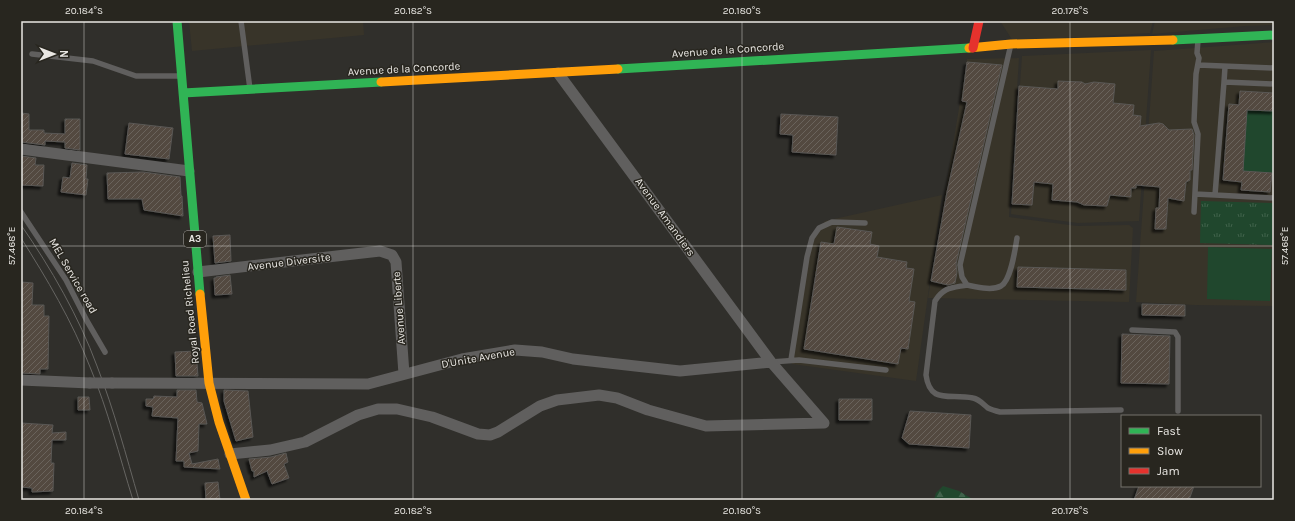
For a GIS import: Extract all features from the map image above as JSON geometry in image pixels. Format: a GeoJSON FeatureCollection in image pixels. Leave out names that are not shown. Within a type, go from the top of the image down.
{"type":"FeatureCollection","features":[{"type":"Feature","properties":{"kind":"street","name":"Royal Road Richelieu"},"geometry":{"type":"LineString","coordinates":[[177,21],[189,171],[209,383],[219,422],[230,454]]}},
{"type":"Feature","properties":{"kind":"street"},"geometry":{"type":"LineString","coordinates":[[973,48],[979,21]]}},
{"type":"Feature","properties":{"kind":"street","name":"Avenue de la Concorde"},"geometry":{"type":"LineString","coordinates":[[183,93],[558,73],[973,48],[1011,44],[1198,39],[1274,34]]}},
{"type":"Feature","properties":{"kind":"street","name":"Avenue Amandiers"},"geometry":{"type":"LineString","coordinates":[[230,454],[270,450],[305,442],[358,415],[378,409],[397,409],[432,416],[478,434],[490,435],[498,432],[540,406],[557,400],[599,395],[617,398],[648,410],[706,426],[824,423],[771,362],[558,73]]}},
{"type":"Feature","properties":{"kind":"street"},"geometry":{"type":"LineString","coordinates":[[21,149],[189,171]]}},
{"type":"Feature","properties":{"kind":"street","name":"Avenue Diversite"},"geometry":{"type":"LineString","coordinates":[[198,272],[380,251]]}},
{"type":"Feature","properties":{"kind":"street","name":"Avenue Liberte"},"geometry":{"type":"LineString","coordinates":[[380,251],[392,255],[396,262],[404,374]]}},
{"type":"Feature","properties":{"kind":"street","name":"D'Unite Avenue"},"geometry":{"type":"LineString","coordinates":[[21,380],[90,383],[368,384],[462,359],[515,350],[542,352],[573,359],[680,371],[771,362]]}},
{"type":"Feature","properties":{"kind":"street","name":"A3"},"geometry":{"type":"LineString","coordinates":[[230,454],[246,500]]}},
{"type":"Feature","properties":{"kind":"street","name":"A3"},"geometry":{"type":"LineString","coordinates":[[238,500],[240,484]]}},
{"type":"Feature","properties":{"kind":"lane"},"geometry":{"type":"LineString","coordinates":[[241,21],[250,90]]}},
{"type":"Feature","properties":{"kind":"lane"},"geometry":{"type":"LineString","coordinates":[[1194,212],[1198,134],[1194,122],[1196,74],[1198,66],[1198,39]]}},
{"type":"Feature","properties":{"kind":"lane"},"geometry":{"type":"LineString","coordinates":[[967,285],[962,277],[960,265],[1011,44]]}},
{"type":"Feature","properties":{"kind":"lane"},"geometry":{"type":"LineString","coordinates":[[32,54],[93,61],[136,76],[182,76]]}},
{"type":"Feature","properties":{"kind":"lane"},"geometry":{"type":"LineString","coordinates":[[1198,66],[1274,68]]}},
{"type":"Feature","properties":{"kind":"lane"},"geometry":{"type":"LineString","coordinates":[[1215,195],[1224,67]]}},
{"type":"Feature","properties":{"kind":"lane"},"geometry":{"type":"LineString","coordinates":[[1224,82],[1274,84]]}},
{"type":"Feature","properties":{"kind":"lane"},"geometry":{"type":"LineString","coordinates":[[1195,194],[1274,198]]}},
{"type":"Feature","properties":{"kind":"lane","name":"MEL Service road"},"geometry":{"type":"LineString","coordinates":[[21,212],[66,280],[105,352]]}},
{"type":"Feature","properties":{"kind":"lane"},"geometry":{"type":"LineString","coordinates":[[791,360],[807,257],[812,238],[820,228],[832,222],[865,223]]}},
{"type":"Feature","properties":{"kind":"lane"},"geometry":{"type":"LineString","coordinates":[[1018,238],[1008,278],[1001,286],[990,288],[967,285],[946,289],[940,293],[935,301],[926,375],[927,385],[931,392],[937,395],[974,398],[981,401],[990,409],[1000,412],[1121,410]]}},
{"type":"Feature","properties":{"kind":"lane"},"geometry":{"type":"LineString","coordinates":[[1132,330],[1175,332],[1178,337],[1178,411]]}},
{"type":"Feature","properties":{"kind":"lane"},"geometry":{"type":"LineString","coordinates":[[771,362],[800,360],[886,370]]}},
{"type":"Feature","properties":{"kind":"shaded area"},"geometry":{"type":"Polygon","coordinates":[[[189,21],[363,21],[364,35],[192,51],[189,21]]]}},
{"type":"Feature","properties":{"kind":"shaded area"},"geometry":{"type":"Polygon","coordinates":[[[1000,21],[1153,21],[1150,33],[1013,41],[1000,21]]]}},
{"type":"Feature","properties":{"kind":"shaded area"},"geometry":{"type":"Polygon","coordinates":[[[1155,21],[1274,21],[1274,25],[1152,34],[1155,21]]]}},
{"type":"Feature","properties":{"kind":"shaded area"},"geometry":{"type":"Polygon","coordinates":[[[1274,42],[1274,306],[1195,305],[1136,302],[1154,51],[1274,42]]]}},
{"type":"Feature","properties":{"kind":"shaded area"},"geometry":{"type":"Polygon","coordinates":[[[1151,50],[1139,221],[1078,223],[1011,214],[1022,56],[1151,50]]]}},
{"type":"Feature","properties":{"kind":"shaded area"},"geometry":{"type":"Polygon","coordinates":[[[1019,58],[1009,217],[1077,226],[1129,225],[1133,228],[1129,302],[928,298],[967,59],[1019,58]]]}},
{"type":"Feature","properties":{"kind":"shaded area"},"geometry":{"type":"Polygon","coordinates":[[[942,195],[916,381],[792,364],[810,238],[825,221],[942,195]]]}},
{"type":"Feature","properties":{"kind":"green space"},"geometry":{"type":"Polygon","coordinates":[[[1247,110],[1274,111],[1274,173],[1243,171],[1247,110]]]}},
{"type":"Feature","properties":{"kind":"green space"},"geometry":{"type":"Polygon","coordinates":[[[1201,201],[1273,203],[1272,245],[1200,243],[1201,201]]]}},
{"type":"Feature","properties":{"kind":"green space"},"geometry":{"type":"Polygon","coordinates":[[[1208,247],[1272,249],[1270,301],[1207,299],[1208,247]]]}},
{"type":"Feature","properties":{"kind":"green space"},"geometry":{"type":"Polygon","coordinates":[[[943,486],[959,491],[974,500],[934,500],[936,493],[943,486]]]}},
{"type":"Feature","properties":{"kind":"building"},"geometry":{"type":"Polygon","coordinates":[[[967,62],[1002,65],[956,264],[957,272],[955,283],[948,285],[931,281],[947,192],[967,102],[962,101],[967,62]]]}},
{"type":"Feature","properties":{"kind":"building"},"geometry":{"type":"Polygon","coordinates":[[[1058,81],[1082,82],[1085,84],[1094,82],[1115,84],[1113,103],[1134,105],[1133,115],[1141,116],[1140,126],[1159,123],[1163,124],[1169,130],[1192,129],[1194,135],[1190,180],[1186,182],[1184,201],[1168,198],[1166,229],[1155,229],[1156,208],[1159,208],[1160,187],[1136,185],[1136,188],[1131,188],[1131,197],[1110,195],[1107,206],[1084,205],[1077,202],[1052,200],[1053,184],[1034,182],[1032,205],[1012,204],[1019,86],[1058,89],[1058,81]]]}},
{"type":"Feature","properties":{"kind":"building"},"geometry":{"type":"Polygon","coordinates":[[[1240,91],[1274,93],[1274,111],[1247,110],[1243,171],[1272,173],[1270,192],[1241,190],[1242,182],[1223,180],[1229,104],[1239,105],[1240,91]]]}},
{"type":"Feature","properties":{"kind":"building"},"geometry":{"type":"Polygon","coordinates":[[[21,113],[29,114],[29,130],[44,130],[44,133],[65,134],[65,119],[80,119],[80,150],[65,148],[65,142],[45,141],[45,145],[21,142],[21,113]]]}},
{"type":"Feature","properties":{"kind":"building"},"geometry":{"type":"Polygon","coordinates":[[[781,114],[838,117],[836,155],[792,152],[793,135],[780,134],[781,114]]]}},
{"type":"Feature","properties":{"kind":"building"},"geometry":{"type":"Polygon","coordinates":[[[129,123],[173,128],[169,159],[125,154],[129,123]]]}},
{"type":"Feature","properties":{"kind":"building"},"geometry":{"type":"Polygon","coordinates":[[[21,156],[36,158],[35,165],[44,165],[43,186],[21,185],[21,156]]]}},
{"type":"Feature","properties":{"kind":"building"},"geometry":{"type":"Polygon","coordinates":[[[72,163],[87,165],[86,179],[88,179],[86,195],[61,192],[63,177],[70,178],[72,163]]]}},
{"type":"Feature","properties":{"kind":"building"},"geometry":{"type":"Polygon","coordinates":[[[143,172],[180,177],[183,216],[144,210],[142,199],[108,199],[107,173],[143,172]]]}},
{"type":"Feature","properties":{"kind":"building"},"geometry":{"type":"Polygon","coordinates":[[[837,227],[872,232],[870,244],[879,246],[877,257],[907,262],[906,268],[914,269],[909,301],[915,302],[908,349],[901,348],[898,364],[804,349],[821,242],[834,244],[837,227]]]}},
{"type":"Feature","properties":{"kind":"building"},"geometry":{"type":"Polygon","coordinates":[[[230,235],[231,261],[215,263],[213,236],[230,235]]]}},
{"type":"Feature","properties":{"kind":"building"},"geometry":{"type":"Polygon","coordinates":[[[1018,267],[1126,270],[1126,290],[1017,287],[1018,267]]]}},
{"type":"Feature","properties":{"kind":"building"},"geometry":{"type":"Polygon","coordinates":[[[230,275],[232,294],[215,295],[214,278],[230,275]]]}},
{"type":"Feature","properties":{"kind":"building"},"geometry":{"type":"Polygon","coordinates":[[[21,282],[33,283],[32,305],[44,305],[44,316],[49,316],[48,369],[40,369],[40,374],[21,373],[21,282]]]}},
{"type":"Feature","properties":{"kind":"building"},"geometry":{"type":"Polygon","coordinates":[[[1142,304],[1185,305],[1185,316],[1142,315],[1142,304]]]}},
{"type":"Feature","properties":{"kind":"building"},"geometry":{"type":"Polygon","coordinates":[[[1122,334],[1170,336],[1169,384],[1121,383],[1122,334]]]}},
{"type":"Feature","properties":{"kind":"building"},"geometry":{"type":"Polygon","coordinates":[[[196,351],[198,376],[176,376],[175,352],[196,351]]]}},
{"type":"Feature","properties":{"kind":"building"},"geometry":{"type":"Polygon","coordinates":[[[177,390],[196,390],[197,402],[202,403],[207,424],[199,424],[198,451],[189,453],[192,464],[218,459],[220,469],[184,467],[184,461],[176,461],[178,418],[152,416],[153,407],[146,406],[146,399],[153,399],[154,396],[177,397],[177,390]]]}},
{"type":"Feature","properties":{"kind":"building"},"geometry":{"type":"Polygon","coordinates":[[[224,390],[248,391],[253,437],[236,441],[224,401],[224,390]]]}},
{"type":"Feature","properties":{"kind":"building"},"geometry":{"type":"Polygon","coordinates":[[[78,397],[89,397],[90,410],[78,410],[78,397]]]}},
{"type":"Feature","properties":{"kind":"building"},"geometry":{"type":"Polygon","coordinates":[[[839,399],[872,399],[872,420],[839,420],[839,399]]]}},
{"type":"Feature","properties":{"kind":"building"},"geometry":{"type":"Polygon","coordinates":[[[910,411],[971,415],[969,448],[909,444],[902,438],[910,411]]]}},
{"type":"Feature","properties":{"kind":"building"},"geometry":{"type":"Polygon","coordinates":[[[21,423],[53,425],[52,433],[66,432],[66,440],[52,440],[51,463],[54,463],[53,491],[32,492],[32,488],[21,487],[21,423]]]}},
{"type":"Feature","properties":{"kind":"building"},"geometry":{"type":"Polygon","coordinates":[[[286,453],[288,462],[284,464],[289,478],[272,484],[267,471],[254,477],[254,471],[252,471],[249,459],[271,457],[286,453]]]}},
{"type":"Feature","properties":{"kind":"building"},"geometry":{"type":"Polygon","coordinates":[[[218,482],[220,500],[206,500],[205,483],[218,482]]]}},
{"type":"Feature","properties":{"kind":"building"},"geometry":{"type":"Polygon","coordinates":[[[1139,487],[1194,487],[1189,500],[1134,500],[1139,487]]]}},
{"type":"Feature","properties":{"kind":"tram line"},"geometry":{"type":"LineString","coordinates":[[21,225],[64,293],[82,329],[103,383],[139,500]]}},
{"type":"Feature","properties":{"kind":"tram line"},"geometry":{"type":"LineString","coordinates":[[21,238],[58,301],[83,350],[102,400],[133,500]]}},
{"type":"Feature","properties":{"kind":"traffic: fast"},"geometry":{"type":"LineString","coordinates":[[177,21],[200,294]]}},
{"type":"Feature","properties":{"kind":"traffic: fast"},"geometry":{"type":"LineString","coordinates":[[1173,40],[1274,35]]}},
{"type":"Feature","properties":{"kind":"traffic: fast"},"geometry":{"type":"LineString","coordinates":[[618,69],[969,48]]}},
{"type":"Feature","properties":{"kind":"traffic: fast"},"geometry":{"type":"LineString","coordinates":[[183,93],[381,82]]}},
{"type":"Feature","properties":{"kind":"traffic: slow"},"geometry":{"type":"LineString","coordinates":[[969,48],[1011,44],[1173,40]]}},
{"type":"Feature","properties":{"kind":"traffic: slow"},"geometry":{"type":"LineString","coordinates":[[381,82],[618,69]]}},
{"type":"Feature","properties":{"kind":"traffic: slow"},"geometry":{"type":"LineString","coordinates":[[200,294],[209,383],[219,422],[246,500]]}},
{"type":"Feature","properties":{"kind":"traffic: jam"},"geometry":{"type":"LineString","coordinates":[[973,48],[979,21]]}}]}
